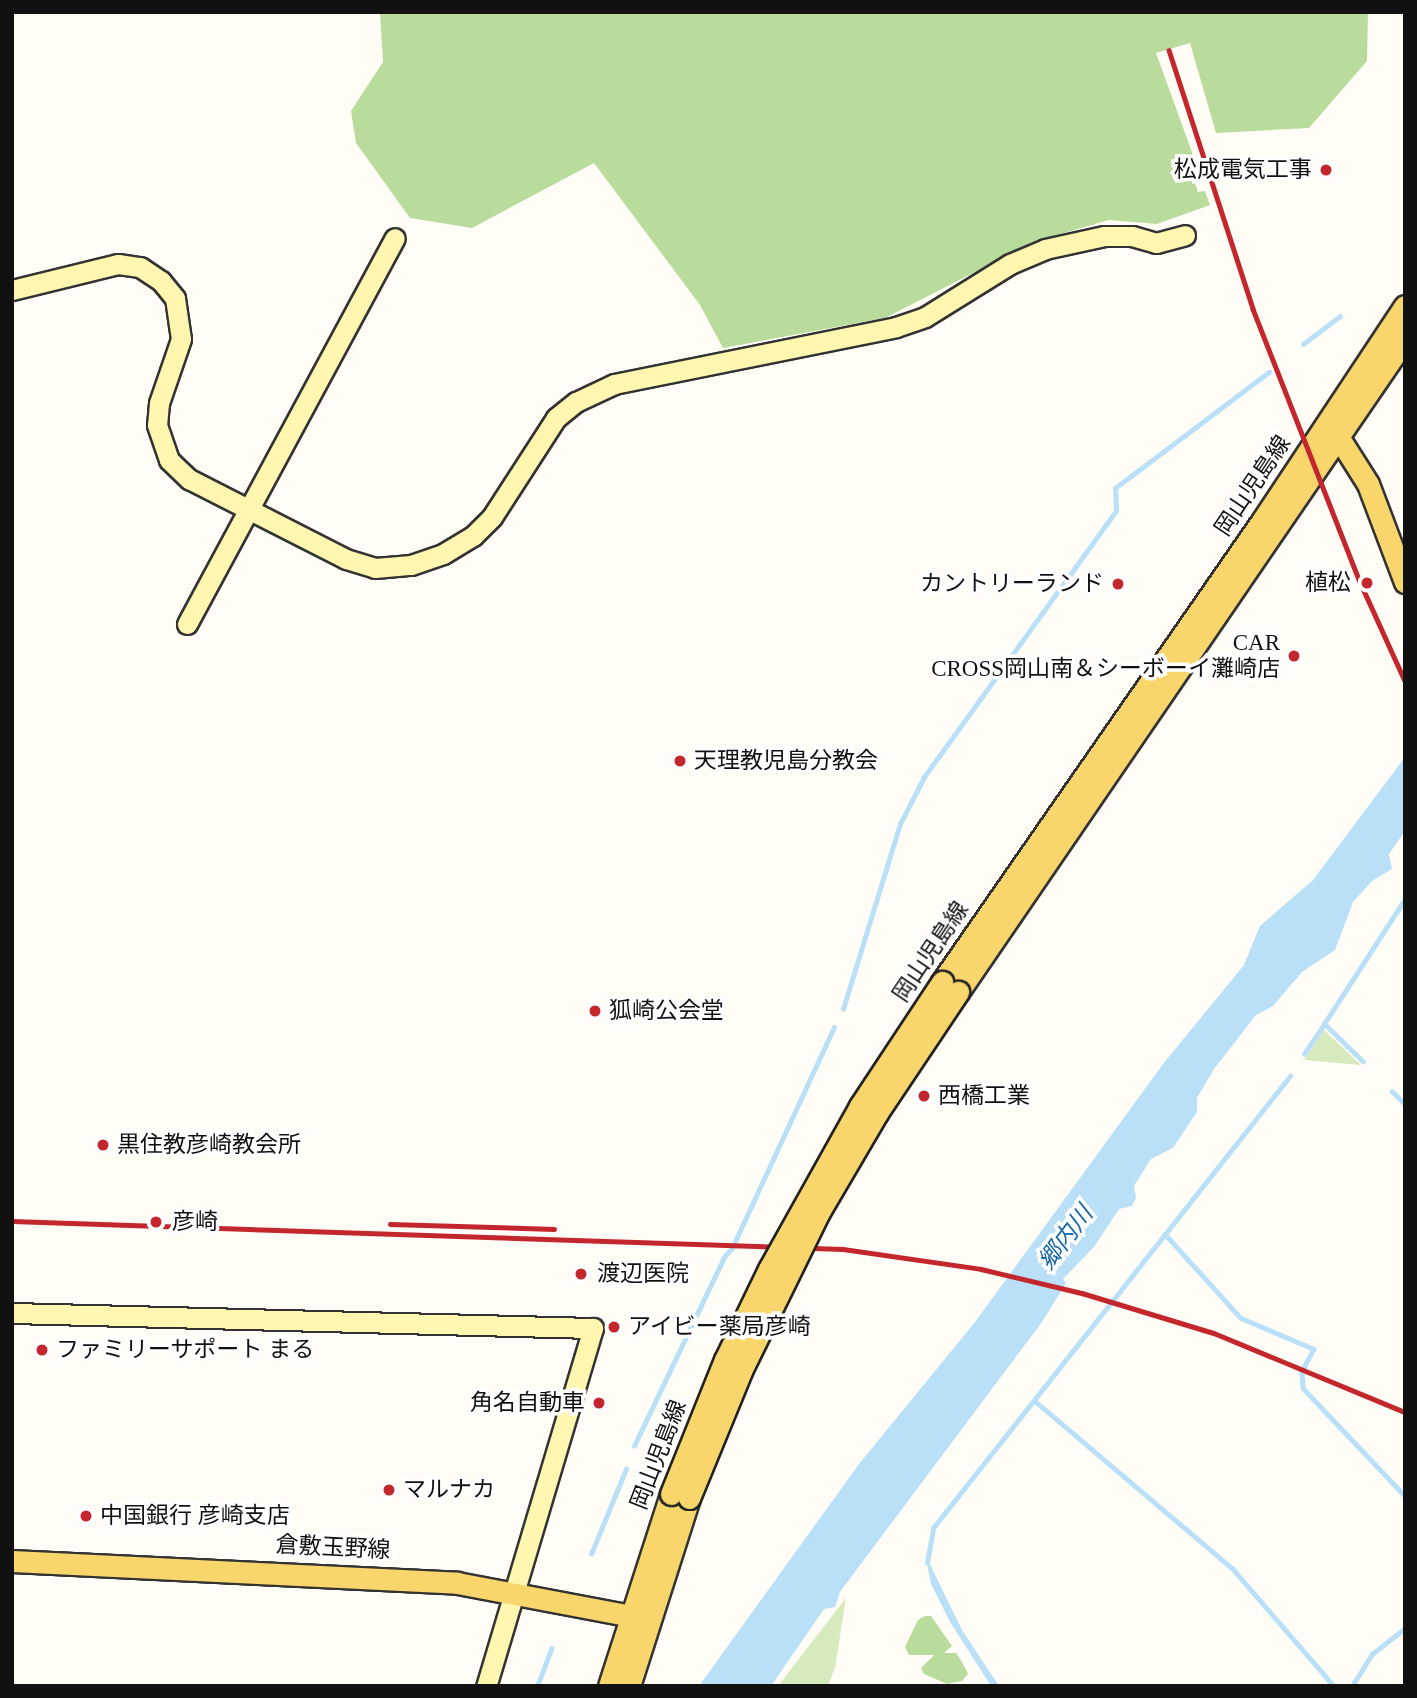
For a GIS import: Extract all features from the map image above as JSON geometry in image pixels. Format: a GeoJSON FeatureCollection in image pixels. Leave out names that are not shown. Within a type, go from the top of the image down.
{"type":"FeatureCollection","features":[{"type":"Feature","properties":{"kind":"main road","name":"岡山児島線"},"geometry":{"type":"LineString","coordinates":[[609,1686],[632,1639],[725,1360],[776,1257],[860,1106],[950,987],[1333,429],[1405,306]]}},
{"type":"Feature","properties":{"kind":"main road","name":"岡山児島線"},"geometry":{"type":"LineString","coordinates":[[1333,429],[1405,339]]}},
{"type":"Feature","properties":{"kind":"main road"},"geometry":{"type":"LineString","coordinates":[[1333,429],[1368,484],[1405,582]]}},
{"type":"Feature","properties":{"kind":"main road","name":"倉敷玉野線"},"geometry":{"type":"LineString","coordinates":[[12,1561],[373,1576],[513,1590],[638,1617]]}},
{"type":"Feature","properties":{"kind":"main road","name":"岡山児島線"},"geometry":{"type":"LineString","coordinates":[[629,1686],[632,1639]]}},
{"type":"Feature","properties":{"kind":"street"},"geometry":{"type":"LineString","coordinates":[[12,290],[118,264],[140,267],[161,281],[175,298],[181,339],[159,403],[160,443],[169,460],[190,479],[346,559],[375,568],[411,565],[443,554],[473,536],[492,517],[556,418],[576,402],[614,384],[896,327],[925,317],[1010,264],[1045,249],[1104,236],[1132,236],[1156,243],[1185,235]]}},
{"type":"Feature","properties":{"kind":"street"},"geometry":{"type":"LineString","coordinates":[[187,624],[395,238]]}},
{"type":"Feature","properties":{"kind":"street"},"geometry":{"type":"LineString","coordinates":[[12,1313],[593,1328],[486,1686]]}},
{"type":"Feature","properties":{"kind":"green space"},"geometry":{"type":"Polygon","coordinates":[[[380,12],[1368,12],[1367,61],[1309,128],[1216,133],[1190,43],[1156,53],[1201,177],[1194,180],[1198,192],[1205,191],[1210,205],[1157,224],[1109,220],[1036,241],[885,318],[723,348],[700,305],[594,163],[472,228],[410,218],[356,143],[351,111],[383,62],[380,12]]]}},
{"type":"Feature","properties":{"kind":"green space"},"geometry":{"type":"Polygon","coordinates":[[[1324,1030],[1361,1065],[1304,1060],[1324,1030]]]}},
{"type":"Feature","properties":{"kind":"green space"},"geometry":{"type":"Polygon","coordinates":[[[846,1598],[835,1668],[828,1686],[778,1686],[846,1598]]]}},
{"type":"Feature","properties":{"kind":"green space"},"geometry":{"type":"Polygon","coordinates":[[[931,1616],[952,1646],[944,1653],[956,1653],[962,1662],[968,1674],[962,1681],[947,1684],[924,1674],[921,1668],[934,1655],[909,1655],[905,1647],[918,1620],[931,1616]]]}},
{"type":"Feature","properties":{"kind":"water","name":"郷内川"},"geometry":{"type":"Polygon","coordinates":[[[1405,757],[1405,831],[1389,854],[1392,869],[1372,881],[1353,902],[1335,950],[1302,972],[1273,1006],[1256,1015],[1214,1069],[1197,1098],[1197,1112],[1173,1148],[1151,1159],[1134,1186],[1136,1198],[1132,1206],[1119,1209],[1094,1247],[1063,1279],[1066,1283],[1042,1322],[840,1592],[835,1607],[824,1609],[771,1686],[699,1686],[859,1464],[975,1322],[1163,1064],[1244,965],[1260,926],[1313,880],[1405,757]]]}},
{"type":"Feature","properties":{"kind":"water"},"geometry":{"type":"Polygon","coordinates":[[[925,1554],[962,1630],[999,1686],[991,1686],[950,1622],[931,1584],[925,1554]]]}},
{"type":"Feature","properties":{"kind":"waterway"},"geometry":{"type":"LineString","coordinates":[[1303,344],[1340,316]]}},
{"type":"Feature","properties":{"kind":"waterway"},"geometry":{"type":"LineString","coordinates":[[843,1009],[900,824],[924,777],[1116,511],[1115,488],[1269,372]]}},
{"type":"Feature","properties":{"kind":"waterway"},"geometry":{"type":"LineString","coordinates":[[1363,1062],[1324,1024],[1405,899]]}},
{"type":"Feature","properties":{"kind":"waterway"},"geometry":{"type":"LineString","coordinates":[[1304,1054],[1324,1024]]}},
{"type":"Feature","properties":{"kind":"waterway"},"geometry":{"type":"LineString","coordinates":[[634,1446],[724,1257],[732,1248],[834,1027]]}},
{"type":"Feature","properties":{"kind":"waterway"},"geometry":{"type":"LineString","coordinates":[[927,1563],[933,1528],[1290,1076]]}},
{"type":"Feature","properties":{"kind":"waterway"},"geometry":{"type":"LineString","coordinates":[[1392,1091],[1405,1104]]}},
{"type":"Feature","properties":{"kind":"waterway"},"geometry":{"type":"LineString","coordinates":[[1165,1234],[1241,1318],[1314,1349],[1302,1372],[1303,1388],[1405,1496]]}},
{"type":"Feature","properties":{"kind":"waterway"},"geometry":{"type":"LineString","coordinates":[[1035,1401],[1233,1569],[1334,1686]]}},
{"type":"Feature","properties":{"kind":"waterway"},"geometry":{"type":"LineString","coordinates":[[591,1554],[626,1469]]}},
{"type":"Feature","properties":{"kind":"waterway"},"geometry":{"type":"LineString","coordinates":[[1352,1686],[1372,1654],[1405,1628]]}},
{"type":"Feature","properties":{"kind":"waterway"},"geometry":{"type":"LineString","coordinates":[[537,1686],[551,1649]]}},
{"type":"Feature","properties":{"kind":"railway"},"geometry":{"type":"LineString","coordinates":[[1169,50],[1253,309],[1361,584],[1405,681]]}},
{"type":"Feature","properties":{"kind":"railway"},"geometry":{"type":"LineString","coordinates":[[12,1221],[843,1249],[981,1269],[1082,1293],[1214,1333],[1405,1412]]}},
{"type":"Feature","properties":{"kind":"railway"},"geometry":{"type":"LineString","coordinates":[[390,1224],[554,1229]]}},
{"type":"Feature","properties":{"kind":"place","name":"松成電気工事"},"geometry":{"type":"Point","coordinates":[1326,170]}},
{"type":"Feature","properties":{"kind":"place","name":"植松"},"geometry":{"type":"Point","coordinates":[1367,583]}},
{"type":"Feature","properties":{"kind":"place","name":"カントリーランド"},"geometry":{"type":"Point","coordinates":[1118,584]}},
{"type":"Feature","properties":{"kind":"place","name":"CAR CROSS岡山南＆シーボーイ灘崎店"},"geometry":{"type":"Point","coordinates":[1294,656]}},
{"type":"Feature","properties":{"kind":"place","name":"天理教児島分教会"},"geometry":{"type":"Point","coordinates":[680,761]}},
{"type":"Feature","properties":{"kind":"place","name":"狐崎公会堂"},"geometry":{"type":"Point","coordinates":[595,1011]}},
{"type":"Feature","properties":{"kind":"place","name":"西橋工業"},"geometry":{"type":"Point","coordinates":[924,1096]}},
{"type":"Feature","properties":{"kind":"place","name":"黒住教彦崎教会所"},"geometry":{"type":"Point","coordinates":[103,1145]}},
{"type":"Feature","properties":{"kind":"place","name":"彦崎"},"geometry":{"type":"Point","coordinates":[156,1222]}},
{"type":"Feature","properties":{"kind":"place","name":"渡辺医院"},"geometry":{"type":"Point","coordinates":[581,1274]}},
{"type":"Feature","properties":{"kind":"place","name":"アイビー薬局彦崎"},"geometry":{"type":"Point","coordinates":[614,1327]}},
{"type":"Feature","properties":{"kind":"place","name":"ファミリーサポート まる"},"geometry":{"type":"Point","coordinates":[42,1350]}},
{"type":"Feature","properties":{"kind":"place","name":"角名自動車"},"geometry":{"type":"Point","coordinates":[599,1403]}},
{"type":"Feature","properties":{"kind":"place","name":"マルナカ"},"geometry":{"type":"Point","coordinates":[389,1490]}},
{"type":"Feature","properties":{"kind":"place","name":"中国銀行 彦崎支店"},"geometry":{"type":"Point","coordinates":[86,1516]}}]}
